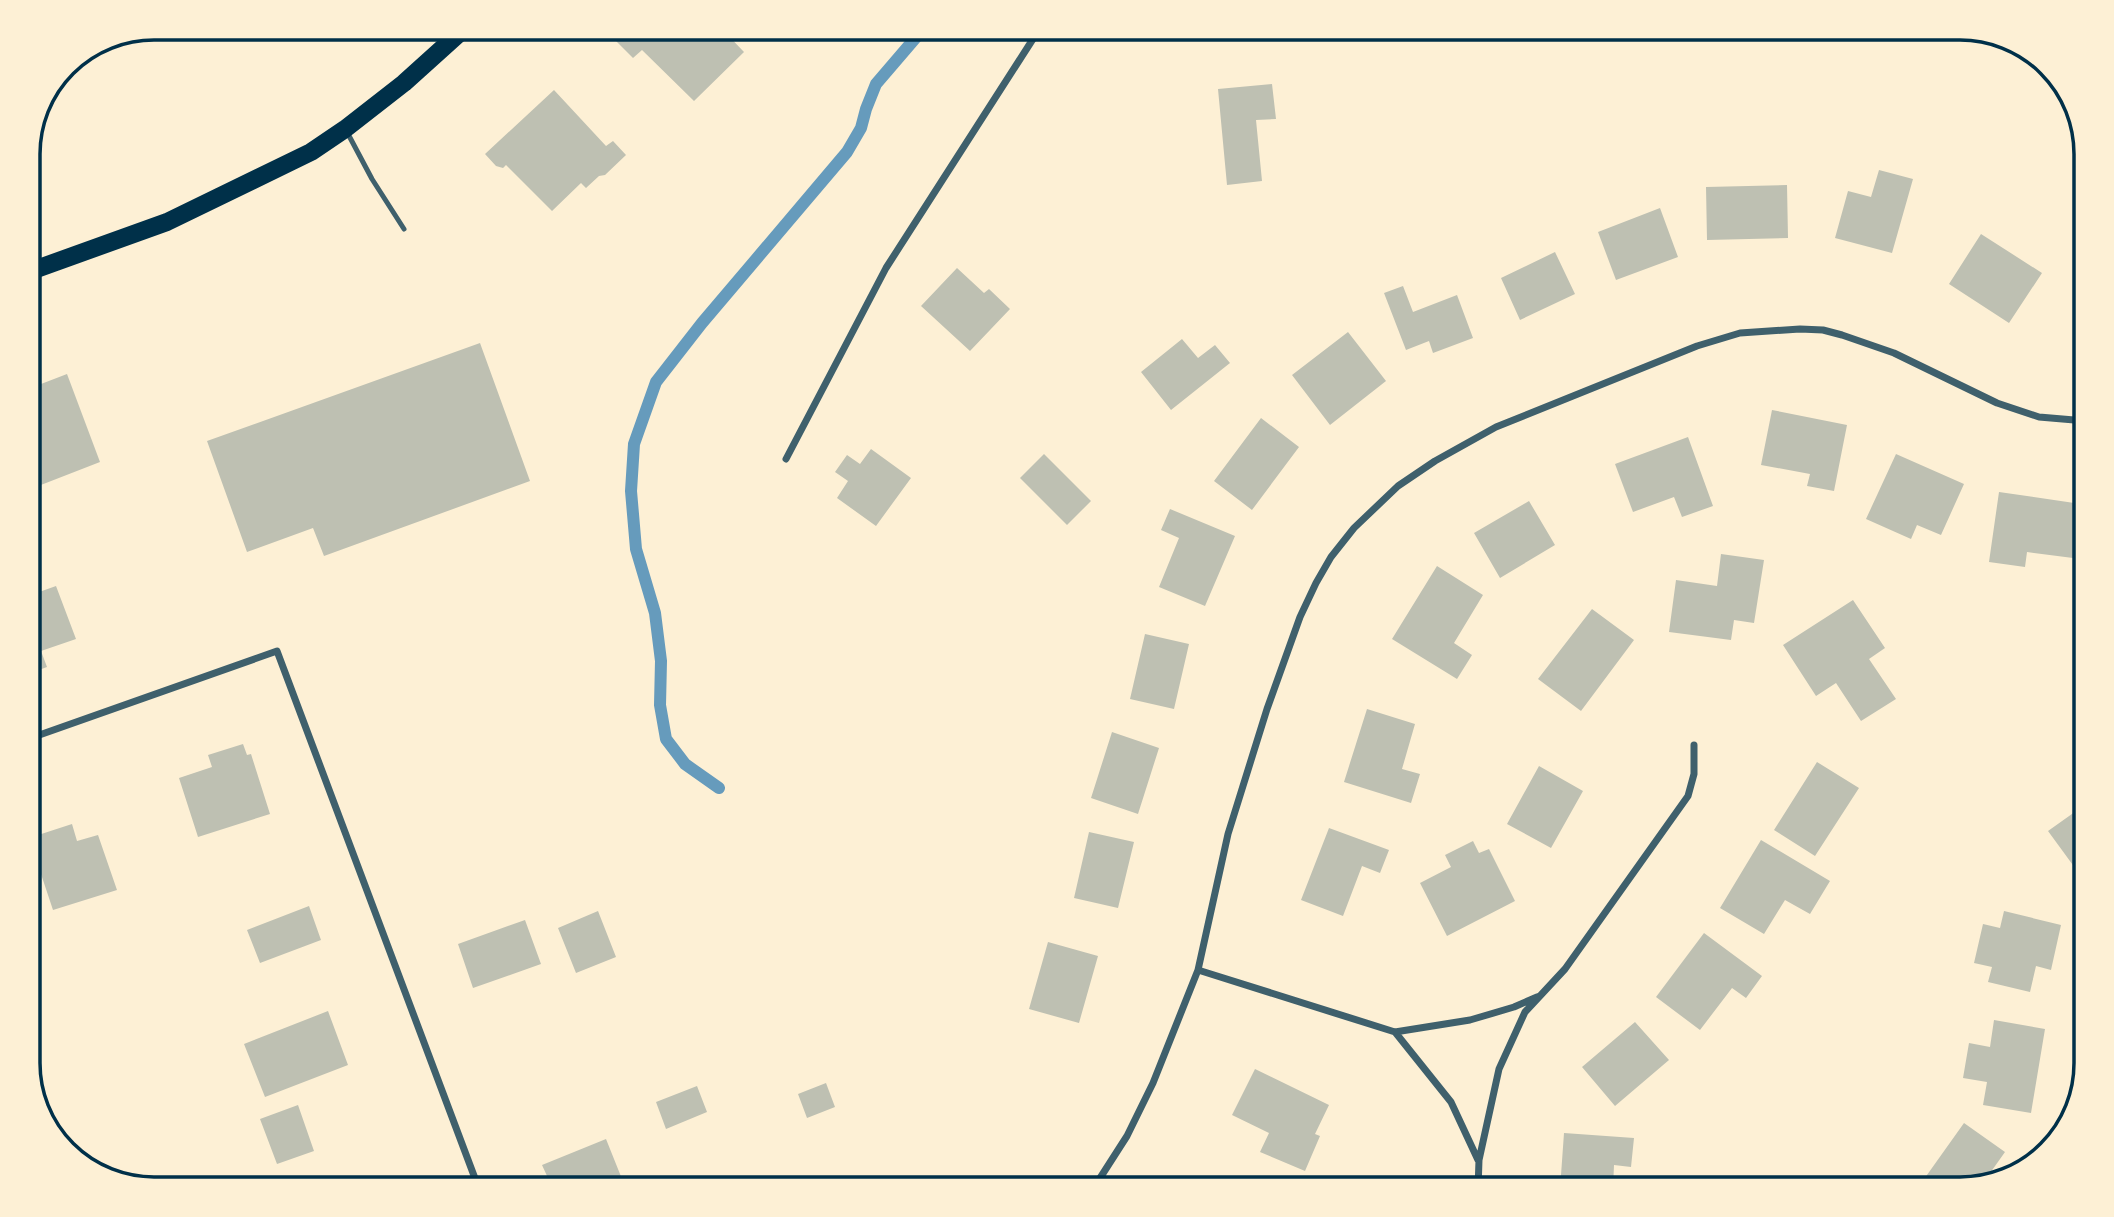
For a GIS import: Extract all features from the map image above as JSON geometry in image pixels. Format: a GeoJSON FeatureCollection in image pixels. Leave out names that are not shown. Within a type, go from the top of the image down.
{"type":"FeatureCollection","features":[{"type":"Feature","properties":{"kind":"main road"},"geometry":{"type":"LineString","coordinates":[[40,268],[167,222],[311,152],[404,83],[452,40]]}},
{"type":"Feature","properties":{"kind":"street"},"geometry":{"type":"LineString","coordinates":[[786,459],[886,268],[1032,40]]}},
{"type":"Feature","properties":{"kind":"street"},"geometry":{"type":"LineString","coordinates":[[1101,1177],[1127,1136],[1153,1083],[1198,970],[1228,834],[1267,709],[1300,617],[1315,583],[1331,557],[1354,528],[1398,486],[1435,461],[1496,427],[1697,346],[1740,332],[1823,330],[1894,353],[1997,402],[2039,417],[2074,420]]}},
{"type":"Feature","properties":{"kind":"street"},"geometry":{"type":"LineString","coordinates":[[40,735],[277,651],[474,1177]]}},
{"type":"Feature","properties":{"kind":"street"},"geometry":{"type":"LineString","coordinates":[[1478,1177],[1479,1160],[1499,1069],[1525,1012],[1565,969],[1688,796],[1694,774],[1694,745]]}},
{"type":"Feature","properties":{"kind":"street"},"geometry":{"type":"LineString","coordinates":[[1198,970],[1395,1032],[1470,1020],[1514,1007],[1540,995]]}},
{"type":"Feature","properties":{"kind":"street"},"geometry":{"type":"LineString","coordinates":[[1395,1032],[1451,1102],[1479,1160]]}},
{"type":"Feature","properties":{"kind":"lane"},"geometry":{"type":"LineString","coordinates":[[345,129],[372,179],[404,229]]}},
{"type":"Feature","properties":{"kind":"building"},"geometry":{"type":"Polygon","coordinates":[[[732,40],[744,52],[694,101],[642,50],[633,58],[616,41],[732,40]]]}},
{"type":"Feature","properties":{"kind":"building"},"geometry":{"type":"Polygon","coordinates":[[[1272,84],[1276,119],[1256,120],[1262,181],[1227,185],[1218,89],[1272,84]]]}},
{"type":"Feature","properties":{"kind":"building"},"geometry":{"type":"Polygon","coordinates":[[[554,90],[606,146],[613,141],[626,155],[586,188],[581,183],[552,211],[506,165],[503,168],[496,166],[485,154],[554,90]]]}},
{"type":"Feature","properties":{"kind":"building"},"geometry":{"type":"Polygon","coordinates":[[[1879,170],[1913,179],[1892,253],[1835,238],[1848,191],[1871,197],[1879,170]]]}},
{"type":"Feature","properties":{"kind":"building"},"geometry":{"type":"Polygon","coordinates":[[[1787,185],[1788,238],[1707,240],[1706,187],[1787,185]]]}},
{"type":"Feature","properties":{"kind":"building"},"geometry":{"type":"Polygon","coordinates":[[[1660,208],[1678,257],[1616,280],[1598,232],[1660,208]]]}},
{"type":"Feature","properties":{"kind":"building"},"geometry":{"type":"Polygon","coordinates":[[[1981,234],[2042,273],[2009,323],[1949,284],[1981,234]]]}},
{"type":"Feature","properties":{"kind":"building"},"geometry":{"type":"Polygon","coordinates":[[[1555,252],[1575,294],[1520,320],[1501,278],[1555,252]]]}},
{"type":"Feature","properties":{"kind":"building"},"geometry":{"type":"Polygon","coordinates":[[[957,268],[984,293],[989,289],[1010,309],[970,351],[921,306],[957,268]]]}},
{"type":"Feature","properties":{"kind":"building"},"geometry":{"type":"Polygon","coordinates":[[[1403,286],[1413,312],[1457,295],[1473,338],[1433,353],[1429,341],[1406,350],[1384,293],[1403,286]]]}},
{"type":"Feature","properties":{"kind":"building"},"geometry":{"type":"Polygon","coordinates":[[[1348,332],[1386,381],[1330,425],[1292,375],[1348,332]]]}},
{"type":"Feature","properties":{"kind":"building"},"geometry":{"type":"Polygon","coordinates":[[[1182,339],[1198,358],[1215,345],[1230,363],[1171,410],[1141,372],[1182,339]]]}},
{"type":"Feature","properties":{"kind":"building"},"geometry":{"type":"Polygon","coordinates":[[[480,343],[530,481],[324,556],[313,528],[247,552],[207,441],[480,343]]]}},
{"type":"Feature","properties":{"kind":"building"},"geometry":{"type":"Polygon","coordinates":[[[67,374],[100,462],[40,485],[40,384],[67,374]]]}},
{"type":"Feature","properties":{"kind":"building"},"geometry":{"type":"Polygon","coordinates":[[[1772,410],[1847,425],[1834,491],[1807,486],[1810,474],[1761,465],[1772,410]]]}},
{"type":"Feature","properties":{"kind":"building"},"geometry":{"type":"Polygon","coordinates":[[[1261,418],[1299,447],[1252,510],[1214,481],[1261,418]]]}},
{"type":"Feature","properties":{"kind":"building"},"geometry":{"type":"Polygon","coordinates":[[[1688,437],[1713,506],[1682,517],[1674,497],[1633,512],[1615,464],[1688,437]]]}},
{"type":"Feature","properties":{"kind":"building"},"geometry":{"type":"Polygon","coordinates":[[[871,449],[911,478],[876,526],[837,498],[848,481],[835,472],[847,455],[860,464],[871,449]]]}},
{"type":"Feature","properties":{"kind":"building"},"geometry":{"type":"Polygon","coordinates":[[[1044,454],[1091,501],[1067,525],[1020,478],[1044,454]]]}},
{"type":"Feature","properties":{"kind":"building"},"geometry":{"type":"Polygon","coordinates":[[[1896,454],[1964,484],[1941,535],[1917,525],[1911,539],[1866,519],[1896,454]]]}},
{"type":"Feature","properties":{"kind":"building"},"geometry":{"type":"Polygon","coordinates":[[[1999,492],[2074,503],[2073,558],[2027,552],[2025,567],[1989,562],[1999,492]]]}},
{"type":"Feature","properties":{"kind":"building"},"geometry":{"type":"Polygon","coordinates":[[[1529,501],[1555,545],[1500,578],[1474,533],[1529,501]]]}},
{"type":"Feature","properties":{"kind":"building"},"geometry":{"type":"Polygon","coordinates":[[[1170,509],[1235,536],[1205,606],[1159,587],[1179,538],[1161,530],[1170,509]]]}},
{"type":"Feature","properties":{"kind":"building"},"geometry":{"type":"Polygon","coordinates":[[[1721,554],[1764,560],[1754,623],[1734,620],[1731,640],[1669,632],[1676,580],[1717,586],[1721,554]]]}},
{"type":"Feature","properties":{"kind":"building"},"geometry":{"type":"Polygon","coordinates":[[[1437,566],[1483,595],[1454,643],[1472,655],[1457,679],[1392,639],[1437,566]]]}},
{"type":"Feature","properties":{"kind":"building"},"geometry":{"type":"Polygon","coordinates":[[[56,586],[76,639],[41,651],[47,667],[40,670],[40,592],[56,586]]]}},
{"type":"Feature","properties":{"kind":"building"},"geometry":{"type":"Polygon","coordinates":[[[1853,600],[1885,648],[1869,659],[1896,699],[1861,721],[1836,683],[1816,696],[1783,645],[1853,600]]]}},
{"type":"Feature","properties":{"kind":"building"},"geometry":{"type":"Polygon","coordinates":[[[1592,609],[1634,640],[1581,711],[1538,679],[1592,609]]]}},
{"type":"Feature","properties":{"kind":"building"},"geometry":{"type":"Polygon","coordinates":[[[1145,634],[1189,644],[1174,709],[1130,699],[1145,634]]]}},
{"type":"Feature","properties":{"kind":"building"},"geometry":{"type":"Polygon","coordinates":[[[1367,709],[1415,724],[1402,769],[1420,774],[1411,803],[1344,782],[1367,709]]]}},
{"type":"Feature","properties":{"kind":"building"},"geometry":{"type":"Polygon","coordinates":[[[1112,732],[1159,748],[1138,814],[1091,798],[1112,732]]]}},
{"type":"Feature","properties":{"kind":"building"},"geometry":{"type":"Polygon","coordinates":[[[243,744],[247,755],[251,754],[270,814],[198,837],[179,778],[212,767],[208,755],[243,744]]]}},
{"type":"Feature","properties":{"kind":"building"},"geometry":{"type":"Polygon","coordinates":[[[1817,762],[1859,788],[1815,856],[1774,830],[1817,762]]]}},
{"type":"Feature","properties":{"kind":"building"},"geometry":{"type":"Polygon","coordinates":[[[1539,766],[1583,791],[1551,848],[1507,824],[1539,766]]]}},
{"type":"Feature","properties":{"kind":"building"},"geometry":{"type":"Polygon","coordinates":[[[2074,813],[2074,867],[2048,831],[2074,813]]]}},
{"type":"Feature","properties":{"kind":"building"},"geometry":{"type":"Polygon","coordinates":[[[72,824],[77,841],[98,835],[117,890],[53,910],[40,871],[40,834],[72,824]]]}},
{"type":"Feature","properties":{"kind":"building"},"geometry":{"type":"Polygon","coordinates":[[[1329,828],[1389,850],[1380,873],[1362,866],[1343,916],[1301,900],[1329,828]]]}},
{"type":"Feature","properties":{"kind":"building"},"geometry":{"type":"Polygon","coordinates":[[[1089,832],[1134,842],[1118,908],[1074,898],[1089,832]]]}},
{"type":"Feature","properties":{"kind":"building"},"geometry":{"type":"Polygon","coordinates":[[[1761,840],[1830,881],[1810,914],[1785,900],[1764,934],[1720,908],[1761,840]]]}},
{"type":"Feature","properties":{"kind":"building"},"geometry":{"type":"Polygon","coordinates":[[[1473,841],[1479,853],[1489,849],[1515,901],[1447,936],[1420,883],[1451,867],[1445,855],[1473,841]]]}},
{"type":"Feature","properties":{"kind":"building"},"geometry":{"type":"Polygon","coordinates":[[[309,906],[321,940],[260,963],[247,930],[309,906]]]}},
{"type":"Feature","properties":{"kind":"building"},"geometry":{"type":"Polygon","coordinates":[[[598,911],[616,957],[576,973],[558,928],[598,911]]]}},
{"type":"Feature","properties":{"kind":"building"},"geometry":{"type":"Polygon","coordinates":[[[2004,911],[2061,925],[2051,970],[2036,966],[2030,992],[1988,982],[1992,967],[1974,963],[1983,924],[2000,928],[2004,911]]]}},
{"type":"Feature","properties":{"kind":"building"},"geometry":{"type":"Polygon","coordinates":[[[525,920],[541,964],[473,988],[458,944],[525,920]]]}},
{"type":"Feature","properties":{"kind":"building"},"geometry":{"type":"Polygon","coordinates":[[[1704,933],[1762,976],[1746,998],[1732,988],[1700,1030],[1656,997],[1704,933]]]}},
{"type":"Feature","properties":{"kind":"building"},"geometry":{"type":"Polygon","coordinates":[[[1048,942],[1098,956],[1079,1023],[1029,1009],[1048,942]]]}},
{"type":"Feature","properties":{"kind":"building"},"geometry":{"type":"Polygon","coordinates":[[[328,1011],[348,1065],[265,1097],[244,1044],[328,1011]]]}},
{"type":"Feature","properties":{"kind":"building"},"geometry":{"type":"Polygon","coordinates":[[[1994,1020],[2045,1029],[2031,1113],[1983,1105],[1987,1082],[1963,1078],[1969,1043],[1990,1047],[1994,1020]]]}},
{"type":"Feature","properties":{"kind":"building"},"geometry":{"type":"Polygon","coordinates":[[[1635,1022],[1669,1060],[1615,1106],[1582,1067],[1635,1022]]]}},
{"type":"Feature","properties":{"kind":"building"},"geometry":{"type":"Polygon","coordinates":[[[1255,1069],[1329,1105],[1315,1134],[1320,1136],[1305,1171],[1260,1152],[1269,1133],[1232,1115],[1255,1069]]]}},
{"type":"Feature","properties":{"kind":"building"},"geometry":{"type":"Polygon","coordinates":[[[826,1083],[835,1107],[807,1118],[798,1094],[826,1083]]]}},
{"type":"Feature","properties":{"kind":"building"},"geometry":{"type":"Polygon","coordinates":[[[697,1086],[707,1112],[666,1129],[656,1102],[697,1086]]]}},
{"type":"Feature","properties":{"kind":"building"},"geometry":{"type":"Polygon","coordinates":[[[298,1105],[314,1151],[277,1164],[260,1119],[298,1105]]]}},
{"type":"Feature","properties":{"kind":"building"},"geometry":{"type":"Polygon","coordinates":[[[1964,1123],[2005,1152],[1990,1173],[1960,1177],[1926,1177],[1964,1123]]]}},
{"type":"Feature","properties":{"kind":"building"},"geometry":{"type":"Polygon","coordinates":[[[1564,1133],[1634,1138],[1631,1167],[1614,1165],[1614,1177],[1561,1177],[1564,1133]]]}},
{"type":"Feature","properties":{"kind":"building"},"geometry":{"type":"Polygon","coordinates":[[[606,1139],[621,1177],[548,1177],[542,1165],[606,1139]]]}},
{"type":"Feature","properties":{"kind":"waterway"},"geometry":{"type":"LineString","coordinates":[[719,788],[685,764],[666,739],[660,705],[661,661],[655,613],[636,549],[631,491],[634,444],[656,382],[702,323],[847,152],[861,128],[876,84],[914,40]]}}]}
